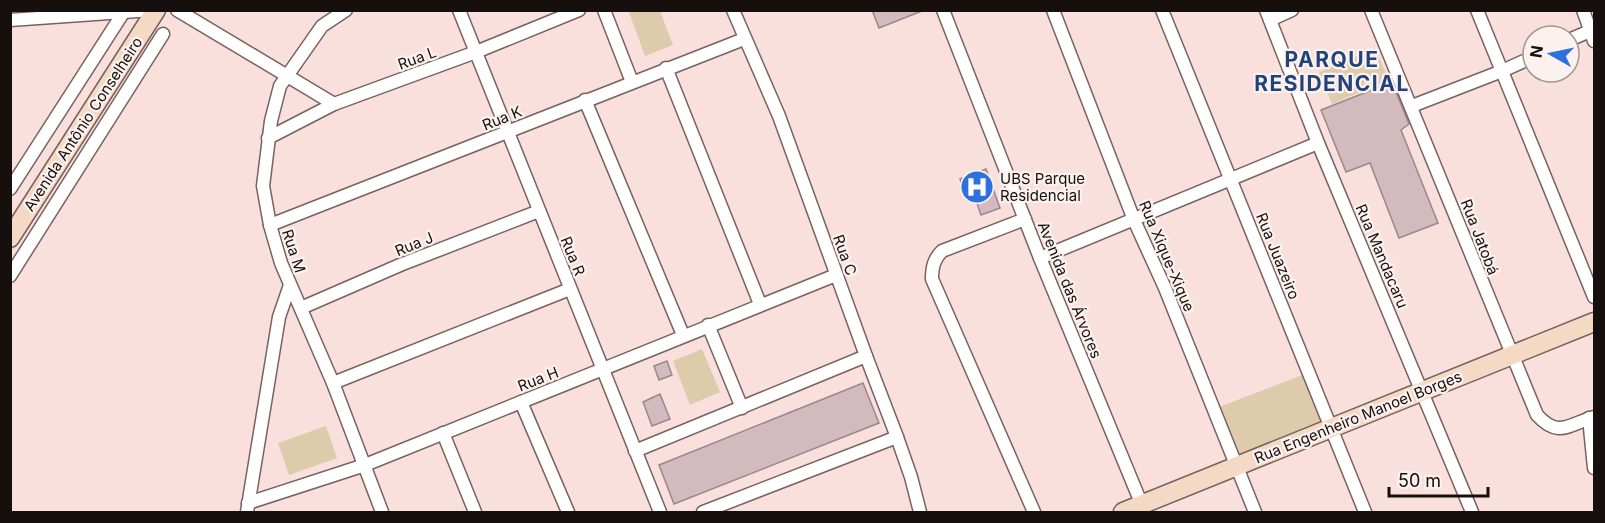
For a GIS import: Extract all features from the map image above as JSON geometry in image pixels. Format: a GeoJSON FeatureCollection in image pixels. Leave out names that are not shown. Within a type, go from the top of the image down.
{"type":"FeatureCollection","features":[{"type":"Feature","properties":{"kind":"street"},"geometry":{"type":"LineString","coordinates":[[10,20],[154,10]]}},
{"type":"Feature","properties":{"kind":"street","name":"Avenida Antônio Conselheiro"},"geometry":{"type":"LineString","coordinates":[[10,238],[154,10]]}},
{"type":"Feature","properties":{"kind":"street"},"geometry":{"type":"LineString","coordinates":[[177,10],[334,104]]}},
{"type":"Feature","properties":{"kind":"street","name":"Rua M"},"geometry":{"type":"LineString","coordinates":[[346,10],[322,26],[280,86],[268,138],[263,186],[270,225],[290,285],[333,383],[382,513]]}},
{"type":"Feature","properties":{"kind":"street","name":"Rua R"},"geometry":{"type":"LineString","coordinates":[[459,10],[660,513]]}},
{"type":"Feature","properties":{"kind":"street","name":"Rua L"},"geometry":{"type":"LineString","coordinates":[[268,138],[334,104],[476,52],[579,10]]}},
{"type":"Feature","properties":{"kind":"street"},"geometry":{"type":"LineString","coordinates":[[604,10],[632,82]]}},
{"type":"Feature","properties":{"kind":"street","name":"Rua C"},"geometry":{"type":"LineString","coordinates":[[733,10],[779,116],[897,437],[911,477],[920,513]]}},
{"type":"Feature","properties":{"kind":"street","name":"Rua Xique-Xique"},"geometry":{"type":"LineString","coordinates":[[1053,10],[1134,220],[1165,288],[1255,513]]}},
{"type":"Feature","properties":{"kind":"street","name":"Rua Juazeiro"},"geometry":{"type":"LineString","coordinates":[[1162,10],[1365,513]]}},
{"type":"Feature","properties":{"kind":"street"},"geometry":{"type":"LineString","coordinates":[[1268,15],[1293,10]]}},
{"type":"Feature","properties":{"kind":"street","name":"Rua Jatobá"},"geometry":{"type":"LineString","coordinates":[[1371,10],[1537,415],[1548,427],[1561,428],[1592,417]]}},
{"type":"Feature","properties":{"kind":"street"},"geometry":{"type":"LineString","coordinates":[[1477,10],[1594,297]]}},
{"type":"Feature","properties":{"kind":"street"},"geometry":{"type":"LineString","coordinates":[[10,189],[124,12]]}},
{"type":"Feature","properties":{"kind":"street","name":"Avenida das Árvores"},"geometry":{"type":"LineString","coordinates":[[948,12],[987,127],[1144,509]]}},
{"type":"Feature","properties":{"kind":"street"},"geometry":{"type":"LineString","coordinates":[[1585,12],[1592,36]]}},
{"type":"Feature","properties":{"kind":"street","name":"Rua Mandacaru"},"geometry":{"type":"LineString","coordinates":[[1268,15],[1318,143],[1472,513]]}},
{"type":"Feature","properties":{"kind":"street"},"geometry":{"type":"LineString","coordinates":[[10,276],[163,34]]}},
{"type":"Feature","properties":{"kind":"street","name":"Rua K"},"geometry":{"type":"LineString","coordinates":[[270,225],[744,39]]}},
{"type":"Feature","properties":{"kind":"street"},"geometry":{"type":"LineString","coordinates":[[1412,106],[1521,62]]}},
{"type":"Feature","properties":{"kind":"street"},"geometry":{"type":"LineString","coordinates":[[666,68],[760,304]]}},
{"type":"Feature","properties":{"kind":"street"},"geometry":{"type":"LineString","coordinates":[[585,100],[683,335]]}},
{"type":"Feature","properties":{"kind":"street"},"geometry":{"type":"LineString","coordinates":[[1040,258],[1318,143]]}},
{"type":"Feature","properties":{"kind":"street","name":"Rua J"},"geometry":{"type":"LineString","coordinates":[[301,308],[400,265],[539,211]]}},
{"type":"Feature","properties":{"kind":"street"},"geometry":{"type":"LineString","coordinates":[[1025,219],[942,251],[936,257],[933,265],[932,279],[1034,513]]}},
{"type":"Feature","properties":{"kind":"street","name":"Rua H"},"geometry":{"type":"LineString","coordinates":[[247,508],[365,465],[836,275]]}},
{"type":"Feature","properties":{"kind":"street"},"geometry":{"type":"LineString","coordinates":[[247,508],[279,317],[290,285]]}},
{"type":"Feature","properties":{"kind":"street"},"geometry":{"type":"LineString","coordinates":[[333,383],[570,289]]}},
{"type":"Feature","properties":{"kind":"street","name":"Rua Engenheiro Manoel Borges"},"geometry":{"type":"LineString","coordinates":[[1123,513],[1144,509],[1237,466],[1594,322]]}},
{"type":"Feature","properties":{"kind":"street"},"geometry":{"type":"LineString","coordinates":[[708,325],[742,408]]}},
{"type":"Feature","properties":{"kind":"street"},"geometry":{"type":"LineString","coordinates":[[635,451],[866,356]]}},
{"type":"Feature","properties":{"kind":"street"},"geometry":{"type":"LineString","coordinates":[[521,402],[568,513]]}},
{"type":"Feature","properties":{"kind":"street"},"geometry":{"type":"LineString","coordinates":[[1592,417],[1594,468]]}},
{"type":"Feature","properties":{"kind":"street"},"geometry":{"type":"LineString","coordinates":[[443,433],[475,513]]}},
{"type":"Feature","properties":{"kind":"street"},"geometry":{"type":"LineString","coordinates":[[703,513],[897,437]]}},
{"type":"Feature","properties":{"kind":"shaded area"},"geometry":{"type":"Polygon","coordinates":[[[660,11],[673,45],[645,56],[629,12],[660,11]]]}},
{"type":"Feature","properties":{"kind":"shaded area"},"geometry":{"type":"Polygon","coordinates":[[[1375,48],[1389,80],[1332,104],[1319,72],[1375,48]]]}},
{"type":"Feature","properties":{"kind":"shaded area"},"geometry":{"type":"Polygon","coordinates":[[[702,349],[720,392],[690,405],[673,361],[702,349]]]}},
{"type":"Feature","properties":{"kind":"shaded area"},"geometry":{"type":"Polygon","coordinates":[[[1305,374],[1324,425],[1239,458],[1219,407],[1305,374]]]}},
{"type":"Feature","properties":{"kind":"shaded area"},"geometry":{"type":"Polygon","coordinates":[[[326,426],[337,458],[289,475],[278,443],[326,426]]]}},
{"type":"Feature","properties":{"kind":"building"},"geometry":{"type":"Polygon","coordinates":[[[872,10],[922,10],[922,11],[879,28],[872,10]]]}},
{"type":"Feature","properties":{"kind":"building"},"geometry":{"type":"Polygon","coordinates":[[[1392,82],[1409,124],[1401,130],[1438,223],[1399,238],[1370,163],[1346,172],[1321,110],[1392,82]]]}},
{"type":"Feature","properties":{"kind":"building","name":"UBS Parque Residencial"},"geometry":{"type":"Polygon","coordinates":[[[986,169],[1000,208],[981,215],[974,195],[966,198],[960,179],[986,169]]]}},
{"type":"Feature","properties":{"kind":"building"},"geometry":{"type":"Polygon","coordinates":[[[667,361],[672,375],[659,380],[654,366],[667,361]]]}},
{"type":"Feature","properties":{"kind":"building"},"geometry":{"type":"Polygon","coordinates":[[[863,383],[879,423],[674,504],[659,465],[863,383]]]}},
{"type":"Feature","properties":{"kind":"building"},"geometry":{"type":"Polygon","coordinates":[[[660,394],[670,419],[652,426],[643,402],[660,394]]]}},
{"type":"Feature","properties":{"kind":"place","name":"UBS Parque Residencial"},"geometry":{"type":"Point","coordinates":[977,187]}},
{"type":"Feature","properties":{"kind":"district","name":"PARQUE RESIDENCIAL"},"geometry":{"type":"Point","coordinates":[1332,71]}}]}
